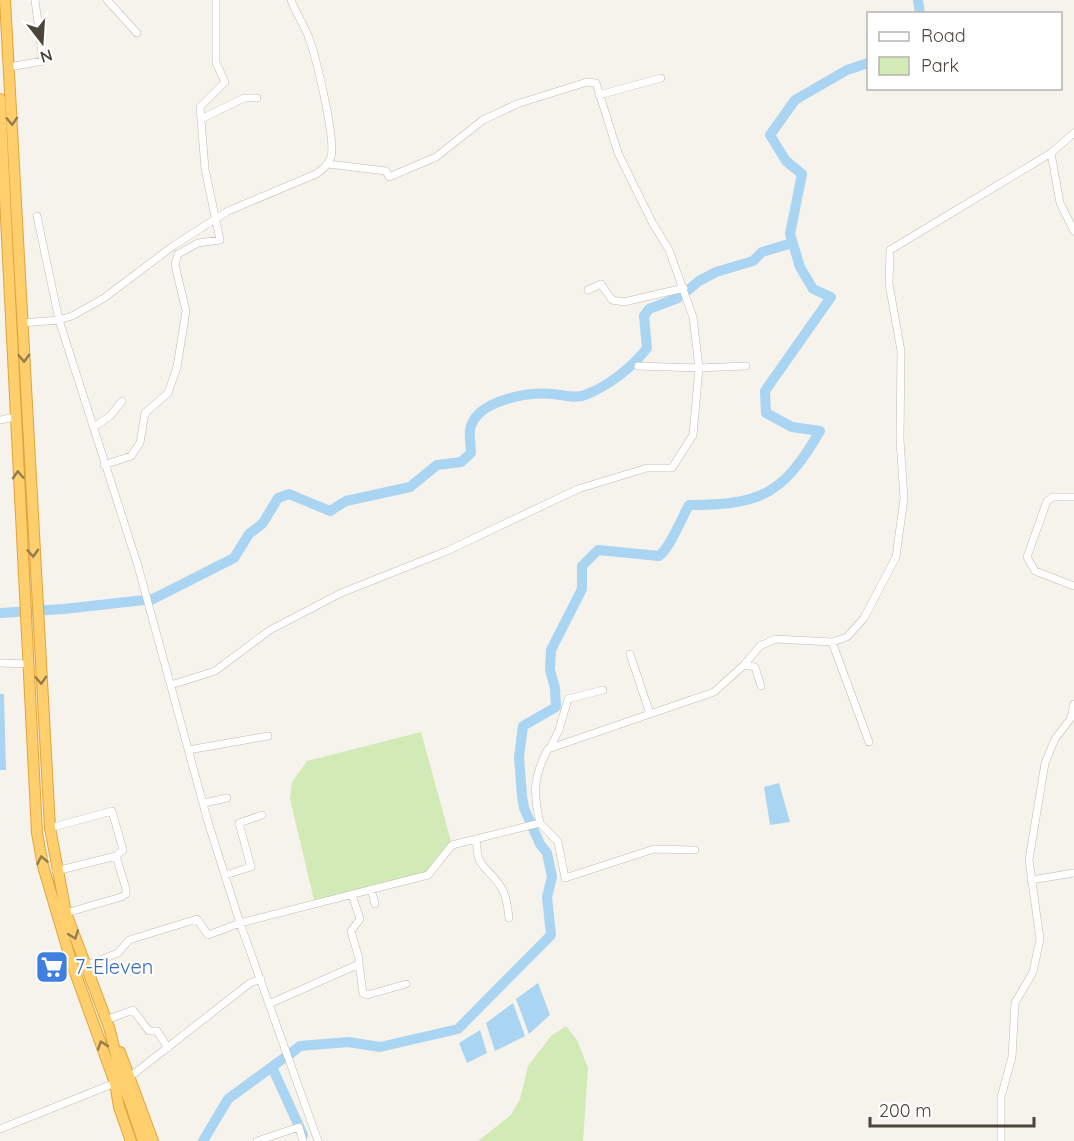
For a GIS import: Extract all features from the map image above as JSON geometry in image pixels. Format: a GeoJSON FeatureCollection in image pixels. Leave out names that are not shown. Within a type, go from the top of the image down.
{"type":"FeatureCollection","features":[{"type":"Feature","properties":{"kind":"highway"},"geometry":{"type":"LineString","coordinates":[[4,0],[22,323],[30,595]]}},
{"type":"Feature","properties":{"kind":"highway"},"geometry":{"type":"LineString","coordinates":[[0,99],[4,287],[50,828],[56,871],[66,913],[108,1024],[131,1076],[151,1141]]}},
{"type":"Feature","properties":{"kind":"highway"},"geometry":{"type":"LineString","coordinates":[[32,623],[28,664],[37,833],[43,866],[72,964],[115,1083],[128,1141]]}},
{"type":"Feature","properties":{"kind":"highway"},"geometry":{"type":"LineString","coordinates":[[108,1024],[151,1141]]}},
{"type":"Feature","properties":{"kind":"highway"},"geometry":{"type":"LineString","coordinates":[[108,1024],[122,1079],[143,1141]]}},
{"type":"Feature","properties":{"kind":"street"},"geometry":{"type":"LineString","coordinates":[[9,67],[43,61],[35,0]]}},
{"type":"Feature","properties":{"kind":"street"},"geometry":{"type":"LineString","coordinates":[[107,0],[136,33]]}},
{"type":"Feature","properties":{"kind":"street"},"geometry":{"type":"LineString","coordinates":[[104,465],[131,456],[140,443],[145,413],[168,393],[177,367],[186,311],[175,265],[178,254],[198,243],[220,240],[205,169],[200,107],[225,82],[216,63],[216,0]]}},
{"type":"Feature","properties":{"kind":"street"},"geometry":{"type":"LineString","coordinates":[[22,323],[59,320],[104,298],[214,219],[316,174],[328,164],[332,154],[331,142],[320,79],[309,38],[291,0]]}},
{"type":"Feature","properties":{"kind":"street"},"geometry":{"type":"LineString","coordinates":[[599,95],[662,78]]}},
{"type":"Feature","properties":{"kind":"street"},"geometry":{"type":"LineString","coordinates":[[171,685],[215,671],[270,630],[341,593],[447,551],[578,489],[595,486],[647,468],[672,468],[693,435],[699,368],[693,317],[669,250],[652,222],[618,153],[596,83],[587,82],[517,104],[483,120],[436,157],[389,177],[386,171],[328,164]]}},
{"type":"Feature","properties":{"kind":"street"},"geometry":{"type":"LineString","coordinates":[[201,119],[244,98],[257,98]]}},
{"type":"Feature","properties":{"kind":"street"},"geometry":{"type":"LineString","coordinates":[[550,748],[714,692],[744,665],[760,646],[775,639],[832,642],[847,637],[864,618],[896,557],[904,498],[900,440],[901,351],[889,284],[890,250],[1051,153],[1074,133]]}},
{"type":"Feature","properties":{"kind":"street"},"geometry":{"type":"LineString","coordinates":[[1051,153],[1060,203],[1074,231]]}},
{"type":"Feature","properties":{"kind":"street"},"geometry":{"type":"LineString","coordinates":[[37,216],[59,320],[147,599],[225,875],[317,1137],[304,1139],[299,1126],[257,1141]]}},
{"type":"Feature","properties":{"kind":"street"},"geometry":{"type":"LineString","coordinates":[[588,290],[601,284],[612,300],[624,302],[684,288]]}},
{"type":"Feature","properties":{"kind":"street"},"geometry":{"type":"LineString","coordinates":[[638,366],[699,368],[746,366]]}},
{"type":"Feature","properties":{"kind":"street"},"geometry":{"type":"LineString","coordinates":[[94,427],[110,416],[122,401]]}},
{"type":"Feature","properties":{"kind":"street"},"geometry":{"type":"LineString","coordinates":[[0,420],[15,417]]}},
{"type":"Feature","properties":{"kind":"street"},"geometry":{"type":"LineString","coordinates":[[1074,497],[1053,497],[1047,501],[1027,557],[1035,571],[1074,586]]}},
{"type":"Feature","properties":{"kind":"street"},"geometry":{"type":"LineString","coordinates":[[832,642],[869,742]]}},
{"type":"Feature","properties":{"kind":"street"},"geometry":{"type":"LineString","coordinates":[[630,654],[650,714]]}},
{"type":"Feature","properties":{"kind":"street"},"geometry":{"type":"LineString","coordinates":[[0,663],[28,664]]}},
{"type":"Feature","properties":{"kind":"street"},"geometry":{"type":"LineString","coordinates":[[744,665],[755,667],[761,686]]}},
{"type":"Feature","properties":{"kind":"street"},"geometry":{"type":"LineString","coordinates":[[603,690],[568,699],[559,730],[541,762],[533,792],[540,823],[558,842],[565,878],[654,849],[695,850]]}},
{"type":"Feature","properties":{"kind":"street"},"geometry":{"type":"LineString","coordinates":[[1001,1141],[1001,1097],[1012,1057],[1015,1003],[1033,972],[1040,939],[1029,860],[1045,763],[1055,739],[1071,718],[1074,704]]}},
{"type":"Feature","properties":{"kind":"street"},"geometry":{"type":"LineString","coordinates":[[188,750],[268,736]]}},
{"type":"Feature","properties":{"kind":"street"},"geometry":{"type":"LineString","coordinates":[[204,803],[227,798]]}},
{"type":"Feature","properties":{"kind":"street"},"geometry":{"type":"LineString","coordinates":[[50,828],[112,811],[123,850],[116,856],[56,871]]}},
{"type":"Feature","properties":{"kind":"street"},"geometry":{"type":"LineString","coordinates":[[225,875],[251,867],[239,823],[262,815]]}},
{"type":"Feature","properties":{"kind":"street"},"geometry":{"type":"LineString","coordinates":[[85,966],[117,953],[129,940],[197,919],[208,935],[240,923],[428,875],[452,845],[540,823]]}},
{"type":"Feature","properties":{"kind":"street"},"geometry":{"type":"LineString","coordinates":[[477,839],[476,853],[482,867],[502,889],[509,918]]}},
{"type":"Feature","properties":{"kind":"street"},"geometry":{"type":"LineString","coordinates":[[66,913],[126,894],[119,858],[116,856]]}},
{"type":"Feature","properties":{"kind":"street"},"geometry":{"type":"LineString","coordinates":[[1031,880],[1074,873]]}},
{"type":"Feature","properties":{"kind":"street"},"geometry":{"type":"LineString","coordinates":[[371,889],[375,904]]}},
{"type":"Feature","properties":{"kind":"street"},"geometry":{"type":"LineString","coordinates":[[352,895],[360,919],[351,931],[360,959],[358,964],[363,993],[367,995],[406,984]]}},
{"type":"Feature","properties":{"kind":"street"},"geometry":{"type":"LineString","coordinates":[[269,1004],[358,964]]}},
{"type":"Feature","properties":{"kind":"street"},"geometry":{"type":"LineString","coordinates":[[131,1076],[250,983],[261,979]]}},
{"type":"Feature","properties":{"kind":"street"},"geometry":{"type":"LineString","coordinates":[[108,1024],[133,1010],[149,1031],[157,1031],[168,1048]]}},
{"type":"Feature","properties":{"kind":"street"},"geometry":{"type":"LineString","coordinates":[[0,1129],[115,1083]]}},
{"type":"Feature","properties":{"kind":"green space"},"geometry":{"type":"Polygon","coordinates":[[[421,732],[452,845],[428,875],[315,904],[290,799],[292,782],[307,761],[421,732]]]}},
{"type":"Feature","properties":{"kind":"green space"},"geometry":{"type":"Polygon","coordinates":[[[566,1026],[577,1040],[588,1068],[583,1141],[478,1141],[511,1115],[520,1099],[528,1066],[551,1036],[566,1026]]]}},
{"type":"Feature","properties":{"kind":"water"},"geometry":{"type":"Polygon","coordinates":[[[0,694],[4,694],[6,770],[0,770],[0,694]]]}},
{"type":"Feature","properties":{"kind":"water"},"geometry":{"type":"Polygon","coordinates":[[[779,783],[790,822],[770,825],[764,787],[779,783]]]}},
{"type":"Feature","properties":{"kind":"water"},"geometry":{"type":"Polygon","coordinates":[[[538,983],[550,1015],[529,1034],[516,999],[538,983]]]}},
{"type":"Feature","properties":{"kind":"water"},"geometry":{"type":"Polygon","coordinates":[[[513,1003],[525,1036],[495,1051],[486,1023],[513,1003]]]}},
{"type":"Feature","properties":{"kind":"water"},"geometry":{"type":"Polygon","coordinates":[[[480,1030],[487,1053],[467,1063],[459,1043],[480,1030]]]}},
{"type":"Feature","properties":{"kind":"waterway"},"geometry":{"type":"LineString","coordinates":[[918,0],[920,12]]}},
{"type":"Feature","properties":{"kind":"waterway"},"geometry":{"type":"LineString","coordinates":[[290,1054],[300,1046],[348,1042],[380,1047],[458,1029],[551,935],[547,897],[552,877],[547,853],[540,844],[524,808],[522,796],[519,757],[523,726],[556,707],[555,688],[550,670],[551,650],[582,589],[582,566],[598,550],[659,556],[671,540],[689,505],[735,502],[768,492],[794,469],[820,431],[792,427],[766,413],[765,391],[831,297],[813,289],[800,267],[790,234],[802,174],[786,161],[770,135],[795,100],[847,70],[867,63]]}},
{"type":"Feature","properties":{"kind":"waterway"},"geometry":{"type":"LineString","coordinates":[[687,291],[716,272],[753,261],[762,252],[792,243]]}},
{"type":"Feature","properties":{"kind":"waterway"},"geometry":{"type":"LineString","coordinates":[[0,613],[64,609],[153,599],[234,558],[249,534],[263,523],[278,498],[289,494],[330,511],[346,501],[410,487],[437,465],[461,462],[471,453],[470,430],[474,420],[492,405],[530,395],[581,396],[611,382],[647,348],[644,316],[649,309],[678,298]]}},
{"type":"Feature","properties":{"kind":"waterway"},"geometry":{"type":"LineString","coordinates":[[203,1141],[228,1099],[284,1058]]}},
{"type":"Feature","properties":{"kind":"waterway"},"geometry":{"type":"LineString","coordinates":[[272,1067],[303,1135]]}},
{"type":"Feature","properties":{"kind":"place","name":"7-Eleven"},"geometry":{"type":"Point","coordinates":[52,967]}}]}
